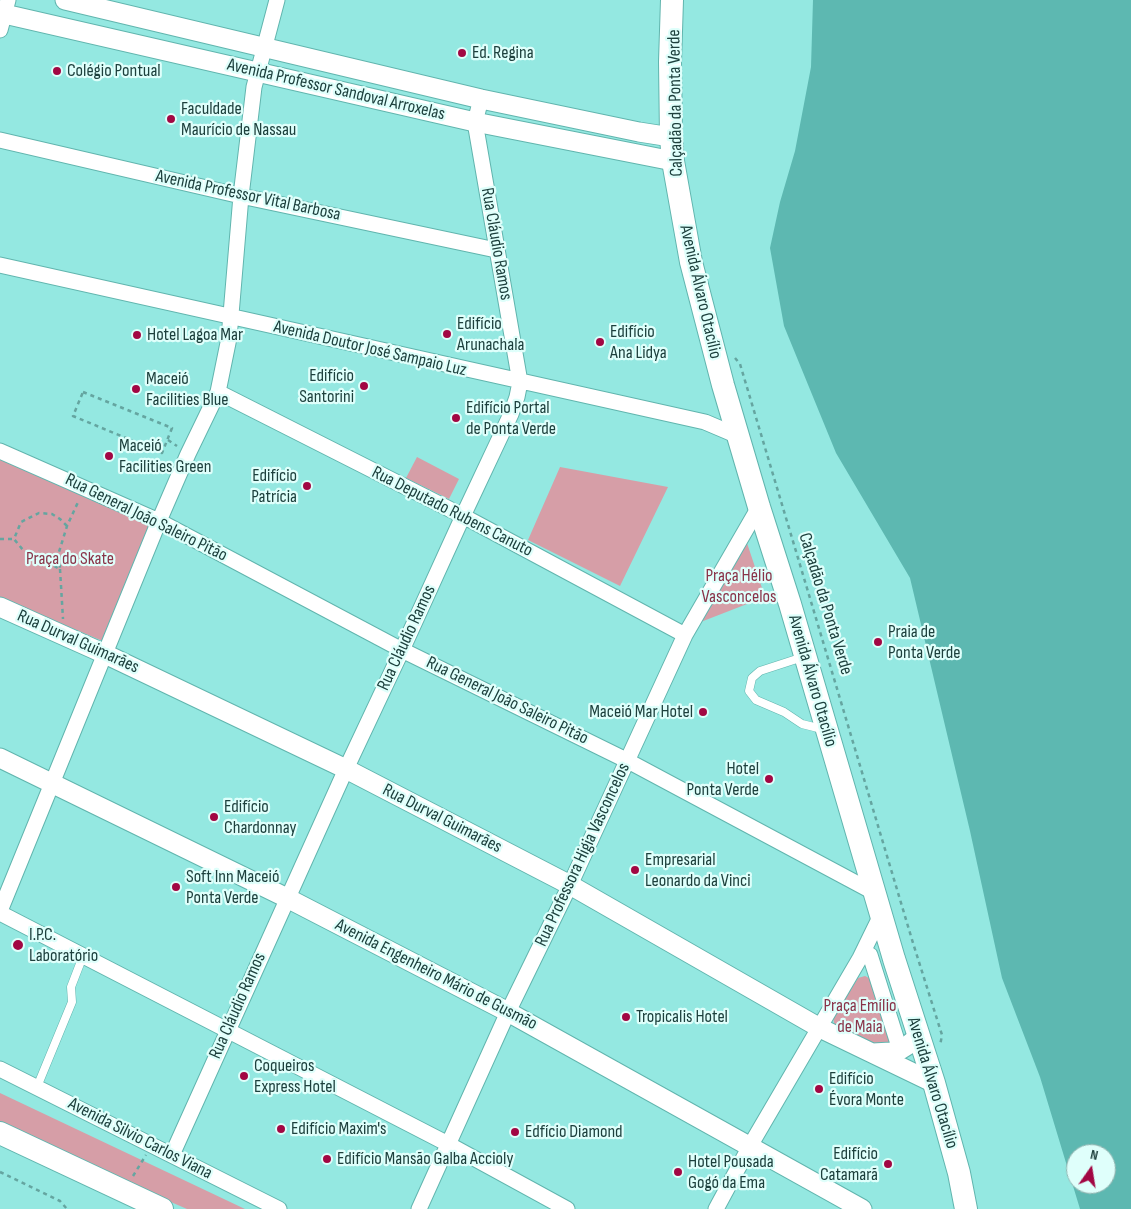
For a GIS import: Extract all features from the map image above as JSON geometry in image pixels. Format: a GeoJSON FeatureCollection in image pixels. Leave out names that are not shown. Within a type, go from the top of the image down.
{"type":"FeatureCollection","features":[{"type":"Feature","properties":{"kind":"main road","name":"Avenida Álvaro Otacílio"},"geometry":{"type":"LineString","coordinates":[[667,1],[673,161],[691,262],[758,507],[805,656],[894,959],[934,1084],[959,1173],[966,1209]]}},
{"type":"Feature","properties":{"kind":"main road"},"geometry":{"type":"LineString","coordinates":[[0,1133],[162,1209]]}},
{"type":"Feature","properties":{"kind":"street","name":"Avenida Professor Sandoval Arroxelas"},"geometry":{"type":"LineString","coordinates":[[65,0],[481,99],[671,137]]}},
{"type":"Feature","properties":{"kind":"street"},"geometry":{"type":"LineString","coordinates":[[277,0],[254,87],[241,196],[229,338],[218,392],[159,521],[0,912],[448,1144],[567,1209]]}},
{"type":"Feature","properties":{"kind":"street","name":"Avenida Professor Sandoval Arroxelas"},"geometry":{"type":"LineString","coordinates":[[3,14],[476,122],[673,161]]}},
{"type":"Feature","properties":{"kind":"street","name":"Rua Cláudio Ramos"},"geometry":{"type":"LineString","coordinates":[[172,1154],[346,769],[511,414],[520,382],[496,250],[476,122],[481,99]]}},
{"type":"Feature","properties":{"kind":"street"},"geometry":{"type":"LineString","coordinates":[[636,154],[639,132]]}},
{"type":"Feature","properties":{"kind":"street","name":"Avenida Professor Vital Barbosa"},"geometry":{"type":"LineString","coordinates":[[0,140],[241,196],[496,250]]}},
{"type":"Feature","properties":{"kind":"street","name":"Avenida Doutor José Sampaio Luz"},"geometry":{"type":"LineString","coordinates":[[0,265],[705,422],[738,436]]}},
{"type":"Feature","properties":{"kind":"street","name":"Rua Deputado Rubens Canuto"},"geometry":{"type":"LineString","coordinates":[[218,392],[463,516],[685,635]]}},
{"type":"Feature","properties":{"kind":"street","name":"Rua General João Saleiro Pitão"},"geometry":{"type":"LineString","coordinates":[[0,451],[159,521],[402,650],[628,761],[875,893]]}},
{"type":"Feature","properties":{"kind":"street","name":"Rua Professora Higia Vasconcelos"},"geometry":{"type":"LineString","coordinates":[[419,1209],[508,1012],[570,885],[685,635],[758,507]]}},
{"type":"Feature","properties":{"kind":"street","name":"Rua Durval Guimarães"},"geometry":{"type":"LineString","coordinates":[[0,607],[105,654],[346,769],[570,885],[820,1028],[934,1084]]}},
{"type":"Feature","properties":{"kind":"street","name":"Avenida Engenheiro Mário de Gusmão"},"geometry":{"type":"LineString","coordinates":[[0,758],[287,898],[508,1012],[862,1209]]}},
{"type":"Feature","properties":{"kind":"street"},"geometry":{"type":"LineString","coordinates":[[716,1209],[750,1146],[820,1028],[865,957],[881,915]]}},
{"type":"Feature","properties":{"kind":"street"},"geometry":{"type":"LineString","coordinates":[[865,957],[894,959]]}},
{"type":"Feature","properties":{"kind":"street","name":"Avenida Álvaro Otacílio"},"geometry":{"type":"LineString","coordinates":[[865,957],[900,1050]]}},
{"type":"Feature","properties":{"kind":"street"},"geometry":{"type":"LineString","coordinates":[[873,1053],[900,1050],[919,1036]]}},
{"type":"Feature","properties":{"kind":"street","name":"Avenida Silvio Carlos Viana"},"geometry":{"type":"LineString","coordinates":[[0,1069],[279,1209]]}},
{"type":"Feature","properties":{"kind":"lane"},"geometry":{"type":"LineString","coordinates":[[805,656],[760,671],[752,678],[749,691],[756,700],[784,712],[802,724],[827,730]]}},
{"type":"Feature","properties":{"kind":"lane"},"geometry":{"type":"LineString","coordinates":[[37,1087],[72,1002],[71,987],[83,956]]}},
{"type":"Feature","properties":{"kind":"path","name":"Calçadão da Ponta Verde"},"geometry":{"type":"LineString","coordinates":[[730,354],[740,364],[942,1035],[940,1050]]}},
{"type":"Feature","properties":{"kind":"path"},"geometry":{"type":"LineString","coordinates":[[83,392],[172,428],[162,453],[73,416],[83,392]]}},
{"type":"Feature","properties":{"kind":"path"},"geometry":{"type":"LineString","coordinates":[[64,635],[59,552],[67,526],[85,488]]}},
{"type":"Feature","properties":{"kind":"path"},"geometry":{"type":"LineString","coordinates":[[14,539],[21,522],[39,513],[52,514],[60,518],[67,526]]}},
{"type":"Feature","properties":{"kind":"path"},"geometry":{"type":"LineString","coordinates":[[0,539],[14,539]]}},
{"type":"Feature","properties":{"kind":"path"},"geometry":{"type":"LineString","coordinates":[[14,539],[23,550],[60,569]]}},
{"type":"Feature","properties":{"kind":"path"},"geometry":{"type":"LineString","coordinates":[[128,1179],[132,1178],[138,1170],[151,1145]]}},
{"type":"Feature","properties":{"kind":"path"},"geometry":{"type":"LineString","coordinates":[[0,1172],[60,1201],[67,1209]]}},
{"type":"Feature","properties":{"kind":"green space"},"geometry":{"type":"Polygon","coordinates":[[[417,457],[459,479],[449,499],[406,478],[417,457]]]}},
{"type":"Feature","properties":{"kind":"green space","name":"Praça do Skate"},"geometry":{"type":"Polygon","coordinates":[[[0,459],[153,526],[105,642],[0,598],[0,459]]]}},
{"type":"Feature","properties":{"kind":"green space"},"geometry":{"type":"Polygon","coordinates":[[[560,467],[668,487],[620,586],[528,540],[560,467]]]}},
{"type":"Feature","properties":{"kind":"green space","name":"Praça Hélio Vasconcelos"},"geometry":{"type":"Polygon","coordinates":[[[745,537],[765,597],[693,625],[745,537]]]}},
{"type":"Feature","properties":{"kind":"green space","name":"Praça Emílio de Maia"},"geometry":{"type":"Polygon","coordinates":[[[865,976],[871,979],[890,1042],[888,1049],[881,1052],[835,1027],[833,1018],[858,978],[865,976]]]}},
{"type":"Feature","properties":{"kind":"green space"},"geometry":{"type":"Polygon","coordinates":[[[0,1093],[245,1209],[187,1209],[0,1128],[0,1093]]]}},
{"type":"Feature","properties":{"kind":"shaded area"},"geometry":{"type":"Polygon","coordinates":[[[813,0],[1131,0],[1131,1209],[1080,1209],[1075,1194],[1116,1194],[1116,1144],[1066,1144],[1066,1163],[1040,1077],[1002,978],[970,831],[910,578],[836,453],[784,326],[770,248],[780,202],[795,151],[811,67],[813,0]]]}},
{"type":"Feature","properties":{"kind":"place","name":"Ed. Regina"},"geometry":{"type":"Point","coordinates":[462,53]}},
{"type":"Feature","properties":{"kind":"place","name":"Colégio Pontual"},"geometry":{"type":"Point","coordinates":[57,71]}},
{"type":"Feature","properties":{"kind":"place","name":"Faculdade Maurício de Nassau"},"geometry":{"type":"Point","coordinates":[171,119]}},
{"type":"Feature","properties":{"kind":"place","name":"Edifício Arunachala"},"geometry":{"type":"Point","coordinates":[447,334]}},
{"type":"Feature","properties":{"kind":"place","name":"Hotel Lagoa Mar"},"geometry":{"type":"Point","coordinates":[137,335]}},
{"type":"Feature","properties":{"kind":"place","name":"Edifício Ana Lidya"},"geometry":{"type":"Point","coordinates":[600,342]}},
{"type":"Feature","properties":{"kind":"place","name":"Edifício Santorini"},"geometry":{"type":"Point","coordinates":[364,386]}},
{"type":"Feature","properties":{"kind":"place","name":"Maceió Facilities Blue"},"geometry":{"type":"Point","coordinates":[136,389]}},
{"type":"Feature","properties":{"kind":"place","name":"Edifício Portal de Ponta Verde"},"geometry":{"type":"Point","coordinates":[456,418]}},
{"type":"Feature","properties":{"kind":"place","name":"Maceió Facilities Green"},"geometry":{"type":"Point","coordinates":[109,456]}},
{"type":"Feature","properties":{"kind":"place","name":"Edifício Patrícia"},"geometry":{"type":"Point","coordinates":[307,486]}},
{"type":"Feature","properties":{"kind":"place","name":"Praia de Ponta Verde"},"geometry":{"type":"Point","coordinates":[878,642]}},
{"type":"Feature","properties":{"kind":"place","name":"Maceió Mar Hotel"},"geometry":{"type":"Point","coordinates":[703,712]}},
{"type":"Feature","properties":{"kind":"place","name":"Hotel Ponta Verde"},"geometry":{"type":"Point","coordinates":[769,779]}},
{"type":"Feature","properties":{"kind":"place","name":"Edifício Chardonnay"},"geometry":{"type":"Point","coordinates":[214,817]}},
{"type":"Feature","properties":{"kind":"place","name":"Empresarial Leonardo da Vinci"},"geometry":{"type":"Point","coordinates":[635,870]}},
{"type":"Feature","properties":{"kind":"place","name":"Soft Inn Maceió Ponta Verde"},"geometry":{"type":"Point","coordinates":[176,887]}},
{"type":"Feature","properties":{"kind":"place","name":"I.P.C. Laboratório"},"geometry":{"type":"Point","coordinates":[18,945]}},
{"type":"Feature","properties":{"kind":"place","name":"Tropicalis Hotel"},"geometry":{"type":"Point","coordinates":[626,1017]}},
{"type":"Feature","properties":{"kind":"place","name":"Coqueiros Express Hotel"},"geometry":{"type":"Point","coordinates":[244,1076]}},
{"type":"Feature","properties":{"kind":"place","name":"Edifício Évora Monte"},"geometry":{"type":"Point","coordinates":[819,1089]}},
{"type":"Feature","properties":{"kind":"place","name":"Edifício Maxim's"},"geometry":{"type":"Point","coordinates":[281,1129]}},
{"type":"Feature","properties":{"kind":"place","name":"Edfício Diamond"},"geometry":{"type":"Point","coordinates":[515,1132]}},
{"type":"Feature","properties":{"kind":"place","name":"Edifício Mansão Galba Accioly"},"geometry":{"type":"Point","coordinates":[327,1159]}},
{"type":"Feature","properties":{"kind":"place","name":"Edifício Catamarã"},"geometry":{"type":"Point","coordinates":[888,1164]}},
{"type":"Feature","properties":{"kind":"place","name":"Hotel Pousada Gogó da Ema"},"geometry":{"type":"Point","coordinates":[678,1172]}}]}
